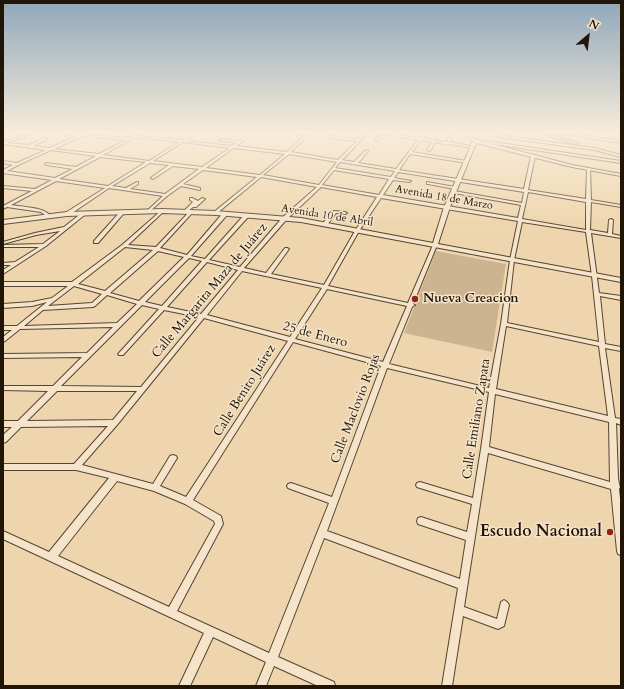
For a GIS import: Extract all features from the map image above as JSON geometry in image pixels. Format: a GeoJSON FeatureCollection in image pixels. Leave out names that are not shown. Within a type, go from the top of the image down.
{"type":"FeatureCollection","features":[{"type":"Feature","properties":{"kind":"street"},"geometry":{"type":"LineString","coordinates":[[3,172],[15,165]]}},
{"type":"Feature","properties":{"kind":"street"},"geometry":{"type":"LineString","coordinates":[[55,165],[76,168]]}},
{"type":"Feature","properties":{"kind":"street"},"geometry":{"type":"LineString","coordinates":[[4,207],[81,165]]}},
{"type":"Feature","properties":{"kind":"street"},"geometry":{"type":"LineString","coordinates":[[67,214],[144,165]]}},
{"type":"Feature","properties":{"kind":"street"},"geometry":{"type":"LineString","coordinates":[[153,178],[172,165]]}},
{"type":"Feature","properties":{"kind":"street","name":"Avenida 18 de Marzo"},"geometry":{"type":"LineString","coordinates":[[173,165],[260,176],[621,237]]}},
{"type":"Feature","properties":{"kind":"street"},"geometry":{"type":"LineString","coordinates":[[149,211],[166,195],[206,165]]}},
{"type":"Feature","properties":{"kind":"street"},"geometry":{"type":"LineString","coordinates":[[216,213],[274,165]]}},
{"type":"Feature","properties":{"kind":"street","name":"Calle Margarita Maza de Juárez"},"geometry":{"type":"LineString","coordinates":[[76,467],[115,423],[241,269],[285,218],[318,186],[336,165]]}},
{"type":"Feature","properties":{"kind":"street"},"geometry":{"type":"LineString","coordinates":[[362,165],[484,183],[621,206]]}},
{"type":"Feature","properties":{"kind":"street","name":"Calle Benito Juárez"},"geometry":{"type":"LineString","coordinates":[[188,501],[325,287],[357,231],[402,165]]}},
{"type":"Feature","properties":{"kind":"street","name":"Calle Maclovio Rojas"},"geometry":{"type":"LineString","coordinates":[[261,686],[322,533],[385,365],[412,305],[435,245],[447,207],[465,165]]}},
{"type":"Feature","properties":{"kind":"street","name":"Calle Emiliano Zapata"},"geometry":{"type":"LineString","coordinates":[[447,686],[492,391],[504,324],[512,260],[531,165]]}},
{"type":"Feature","properties":{"kind":"street"},"geometry":{"type":"LineString","coordinates":[[570,165],[621,175]]}},
{"type":"Feature","properties":{"kind":"street"},"geometry":{"type":"LineString","coordinates":[[333,169],[409,181]]}},
{"type":"Feature","properties":{"kind":"street"},"geometry":{"type":"LineString","coordinates":[[589,170],[588,231],[596,276],[602,344],[612,420],[618,479],[616,487],[621,551]]}},
{"type":"Feature","properties":{"kind":"street"},"geometry":{"type":"LineString","coordinates":[[3,172],[107,188],[166,195]]}},
{"type":"Feature","properties":{"kind":"street"},"geometry":{"type":"LineString","coordinates":[[127,190],[137,183]]}},
{"type":"Feature","properties":{"kind":"street"},"geometry":{"type":"LineString","coordinates":[[428,183],[454,190],[523,204]]}},
{"type":"Feature","properties":{"kind":"street"},"geometry":{"type":"LineString","coordinates":[[180,185],[199,189]]}},
{"type":"Feature","properties":{"kind":"street"},"geometry":{"type":"LineString","coordinates":[[3,187],[35,190]]}},
{"type":"Feature","properties":{"kind":"street"},"geometry":{"type":"LineString","coordinates":[[42,308],[91,306],[157,249],[196,202],[191,199]]}},
{"type":"Feature","properties":{"kind":"street"},"geometry":{"type":"LineString","coordinates":[[189,211],[203,199]]}},
{"type":"Feature","properties":{"kind":"street"},"geometry":{"type":"LineString","coordinates":[[4,207],[42,211],[48,216]]}},
{"type":"Feature","properties":{"kind":"street","name":"Avenida 10 de Abril"},"geometry":{"type":"LineString","coordinates":[[3,222],[67,214],[149,211],[189,211],[285,218],[325,224],[621,280]]}},
{"type":"Feature","properties":{"kind":"street"},"geometry":{"type":"LineString","coordinates":[[3,340],[42,308],[124,246],[162,211]]}},
{"type":"Feature","properties":{"kind":"street"},"geometry":{"type":"LineString","coordinates":[[325,224],[335,212],[344,213]]}},
{"type":"Feature","properties":{"kind":"street"},"geometry":{"type":"LineString","coordinates":[[3,272],[68,227],[85,213]]}},
{"type":"Feature","properties":{"kind":"street"},"geometry":{"type":"LineString","coordinates":[[96,242],[122,213]]}},
{"type":"Feature","properties":{"kind":"street"},"geometry":{"type":"LineString","coordinates":[[3,440],[188,256],[225,214]]}},
{"type":"Feature","properties":{"kind":"street"},"geometry":{"type":"LineString","coordinates":[[121,354],[247,215]]}},
{"type":"Feature","properties":{"kind":"street"},"geometry":{"type":"LineString","coordinates":[[610,235],[611,220]]}},
{"type":"Feature","properties":{"kind":"street"},"geometry":{"type":"LineString","coordinates":[[3,243],[68,227]]}},
{"type":"Feature","properties":{"kind":"street"},"geometry":{"type":"LineString","coordinates":[[3,246],[44,244]]}},
{"type":"Feature","properties":{"kind":"street"},"geometry":{"type":"LineString","coordinates":[[124,246],[157,249],[267,275],[412,305]]}},
{"type":"Feature","properties":{"kind":"street"},"geometry":{"type":"LineString","coordinates":[[267,275],[287,249]]}},
{"type":"Feature","properties":{"kind":"street"},"geometry":{"type":"LineString","coordinates":[[3,264],[14,263]]}},
{"type":"Feature","properties":{"kind":"street","name":"25 de Enero"},"geometry":{"type":"LineString","coordinates":[[3,284],[73,284],[140,304],[204,316],[385,365],[621,422]]}},
{"type":"Feature","properties":{"kind":"street"},"geometry":{"type":"LineString","coordinates":[[597,294],[621,298]]}},
{"type":"Feature","properties":{"kind":"street"},"geometry":{"type":"LineString","coordinates":[[3,306],[32,304],[55,298]]}},
{"type":"Feature","properties":{"kind":"street"},"geometry":{"type":"LineString","coordinates":[[504,324],[621,349]]}},
{"type":"Feature","properties":{"kind":"street"},"geometry":{"type":"LineString","coordinates":[[3,328],[118,325]]}},
{"type":"Feature","properties":{"kind":"street"},"geometry":{"type":"LineString","coordinates":[[3,356],[87,355]]}},
{"type":"Feature","properties":{"kind":"street"},"geometry":{"type":"LineString","coordinates":[[3,388],[142,389]]}},
{"type":"Feature","properties":{"kind":"street"},"geometry":{"type":"LineString","coordinates":[[3,424],[115,423]]}},
{"type":"Feature","properties":{"kind":"street"},"geometry":{"type":"LineString","coordinates":[[484,449],[616,487]]}},
{"type":"Feature","properties":{"kind":"street"},"geometry":{"type":"LineString","coordinates":[[155,488],[173,458]]}},
{"type":"Feature","properties":{"kind":"street"},"geometry":{"type":"LineString","coordinates":[[3,467],[76,467],[102,472],[155,488],[188,501],[218,519],[220,524],[171,613]]}},
{"type":"Feature","properties":{"kind":"street"},"geometry":{"type":"LineString","coordinates":[[51,557],[115,477]]}},
{"type":"Feature","properties":{"kind":"street"},"geometry":{"type":"LineString","coordinates":[[420,485],[476,502]]}},
{"type":"Feature","properties":{"kind":"street"},"geometry":{"type":"LineString","coordinates":[[291,486],[334,501]]}},
{"type":"Feature","properties":{"kind":"street"},"geometry":{"type":"LineString","coordinates":[[422,521],[470,537]]}},
{"type":"Feature","properties":{"kind":"street"},"geometry":{"type":"LineString","coordinates":[[322,533],[462,585]]}},
{"type":"Feature","properties":{"kind":"street"},"geometry":{"type":"LineString","coordinates":[[3,535],[210,632],[330,686]]}},
{"type":"Feature","properties":{"kind":"street"},"geometry":{"type":"LineString","coordinates":[[459,610],[498,624],[500,623],[504,605]]}},
{"type":"Feature","properties":{"kind":"street"},"geometry":{"type":"LineString","coordinates":[[184,686],[210,632]]}},
{"type":"Feature","properties":{"kind":"shaded area"},"geometry":{"type":"Polygon","coordinates":[[[436,251],[506,264],[492,352],[404,333],[436,251]]]}},
{"type":"Feature","properties":{"kind":"place","name":"Nueva Creacion"},"geometry":{"type":"Point","coordinates":[415,299]}},
{"type":"Feature","properties":{"kind":"place","name":"Escudo Nacional"},"geometry":{"type":"Point","coordinates":[610,532]}}]}
